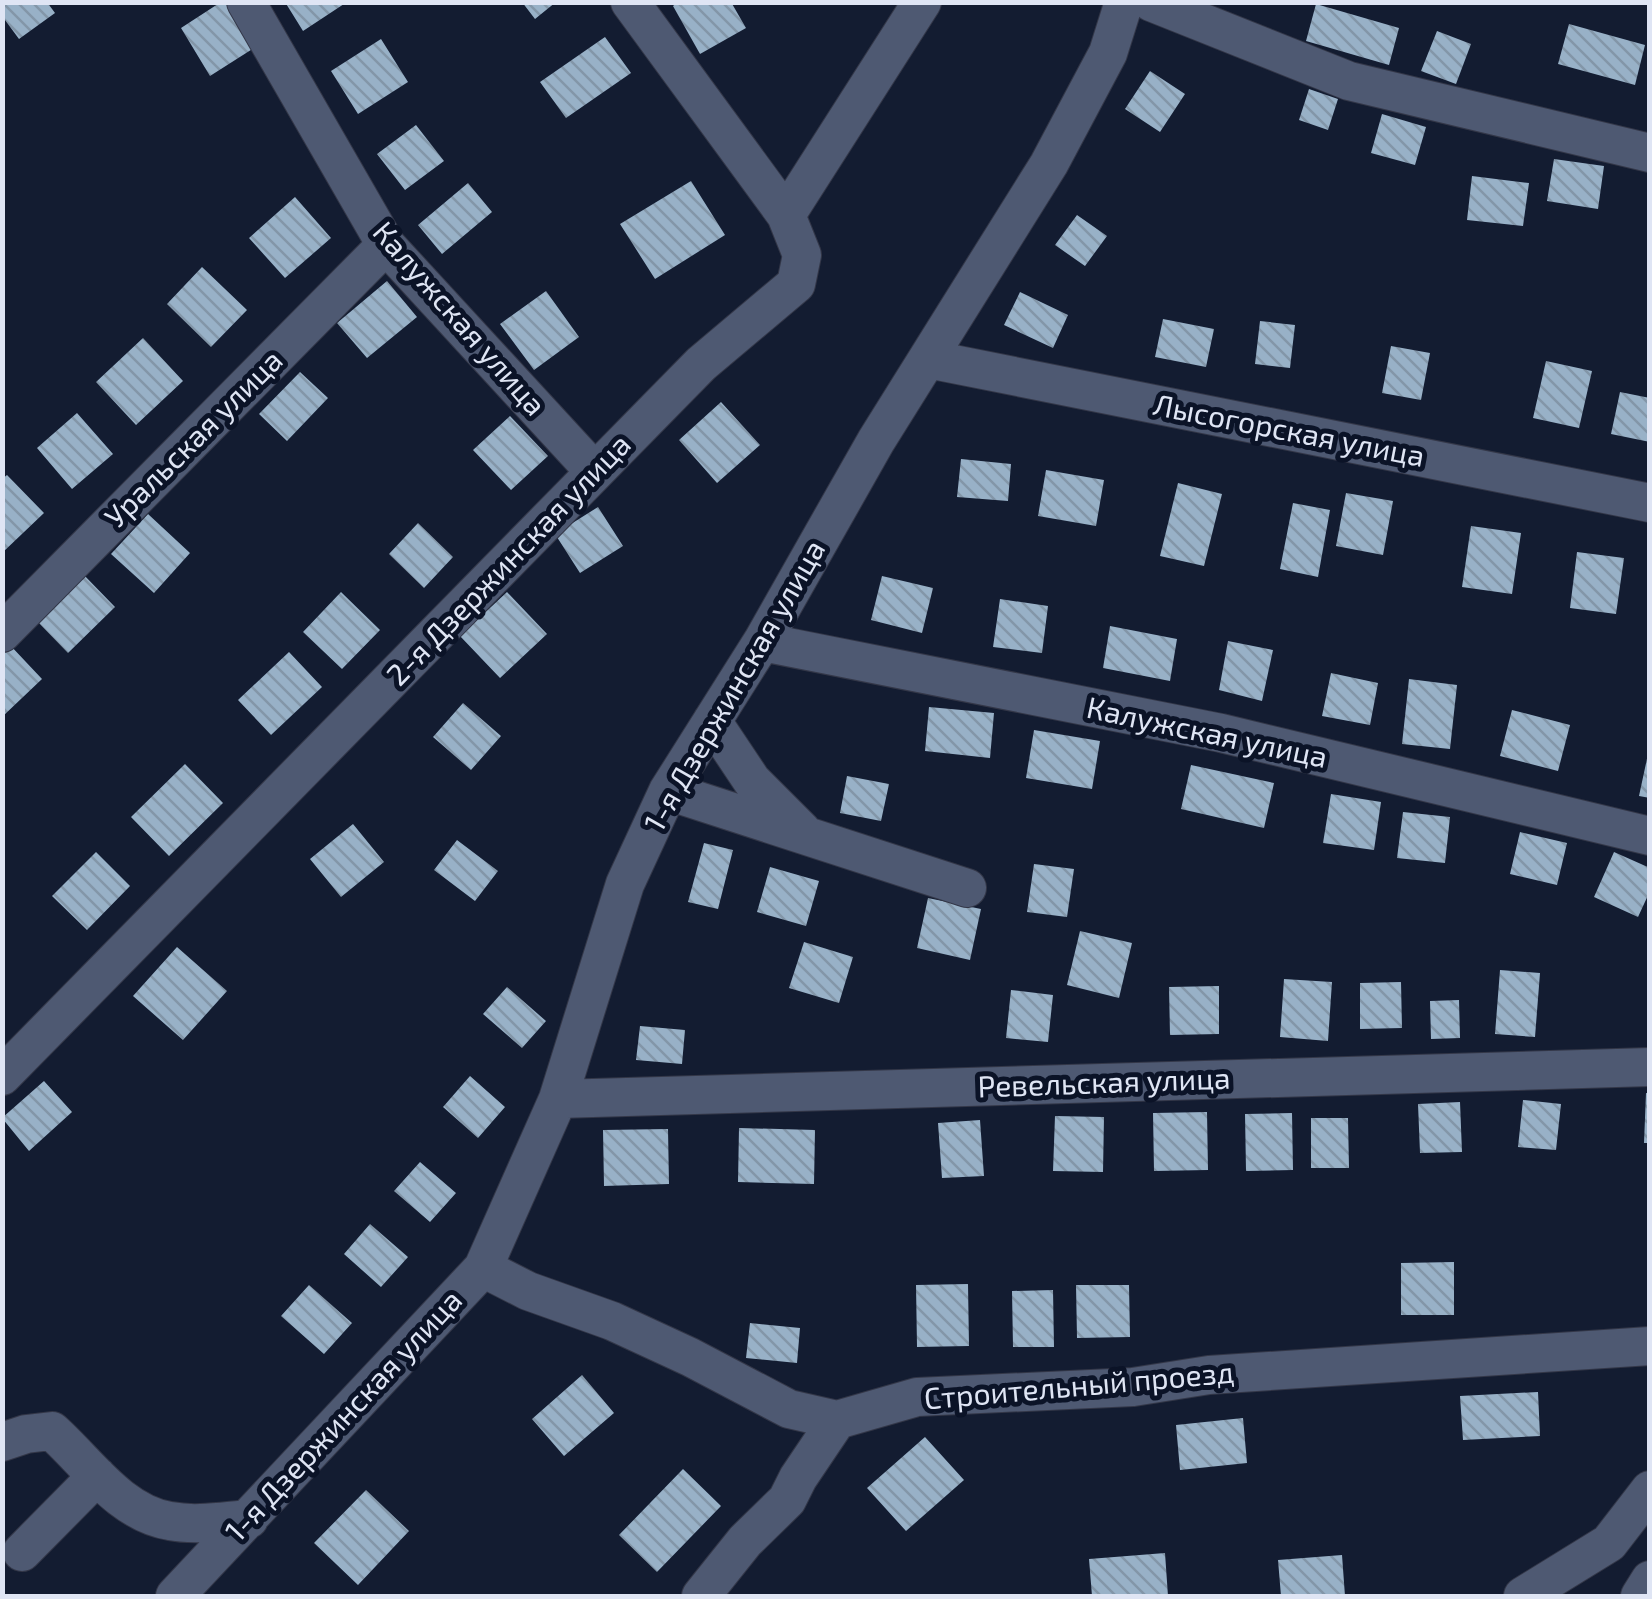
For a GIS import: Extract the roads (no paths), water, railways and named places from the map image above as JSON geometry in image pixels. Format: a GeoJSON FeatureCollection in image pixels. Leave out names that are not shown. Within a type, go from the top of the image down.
{"type":"FeatureCollection","features":[{"type":"Feature","properties":{"kind":"street","name":"Калужская улица"},"geometry":{"type":"LineString","coordinates":[[246,2],[386,245],[594,472]]}},
{"type":"Feature","properties":{"kind":"street"},"geometry":{"type":"LineString","coordinates":[[630,2],[786,215],[922,2]]}},
{"type":"Feature","properties":{"kind":"street","name":"1-я Дзержинская улица"},"geometry":{"type":"LineString","coordinates":[[175,1596],[483,1268],[558,1099],[625,884],[668,791],[762,642],[876,442],[1049,164],[1108,53],[1124,2]]}},
{"type":"Feature","properties":{"kind":"street"},"geometry":{"type":"LineString","coordinates":[[1151,2],[1348,80],[1650,153]]}},
{"type":"Feature","properties":{"kind":"street","name":"2-я Дзержинская улица"},"geometry":{"type":"LineString","coordinates":[[2,1076],[701,364],[796,284],[802,255],[786,215]]}},
{"type":"Feature","properties":{"kind":"street","name":"Уральская улица"},"geometry":{"type":"LineString","coordinates":[[2,632],[386,245]]}},
{"type":"Feature","properties":{"kind":"street","name":"Лысогорская улица"},"geometry":{"type":"LineString","coordinates":[[928,359],[1650,503]]}},
{"type":"Feature","properties":{"kind":"street","name":"Калужская улица"},"geometry":{"type":"LineString","coordinates":[[762,642],[1221,734],[1650,836]]}},
{"type":"Feature","properties":{"kind":"street"},"geometry":{"type":"LineString","coordinates":[[712,721],[752,781],[807,836]]}},
{"type":"Feature","properties":{"kind":"street"},"geometry":{"type":"LineString","coordinates":[[668,791],[967,888]]}},
{"type":"Feature","properties":{"kind":"street","name":"Ревельская улица"},"geometry":{"type":"LineString","coordinates":[[558,1099],[1650,1067]]}},
{"type":"Feature","properties":{"kind":"street","name":"Строительный проезд"},"geometry":{"type":"LineString","coordinates":[[483,1268],[528,1291],[612,1321],[788,1409],[836,1420],[917,1397],[1132,1387],[1209,1375],[1650,1346]]}},
{"type":"Feature","properties":{"kind":"street"},"geometry":{"type":"LineString","coordinates":[[701,1596],[745,1541],[788,1500],[836,1420]]}},
{"type":"Feature","properties":{"kind":"street"},"geometry":{"type":"LineString","coordinates":[[2,1442],[52,1431],[128,1503],[165,1521],[193,1524],[249,1519]]}},
{"type":"Feature","properties":{"kind":"street"},"geometry":{"type":"LineString","coordinates":[[22,1552],[97,1476]]}},
{"type":"Feature","properties":{"kind":"street"},"geometry":{"type":"LineString","coordinates":[[1523,1596],[1609,1543],[1650,1490]]}},
{"type":"Feature","properties":{"kind":"street"},"geometry":{"type":"LineString","coordinates":[[1640,1596],[1650,1580]]}}]}
